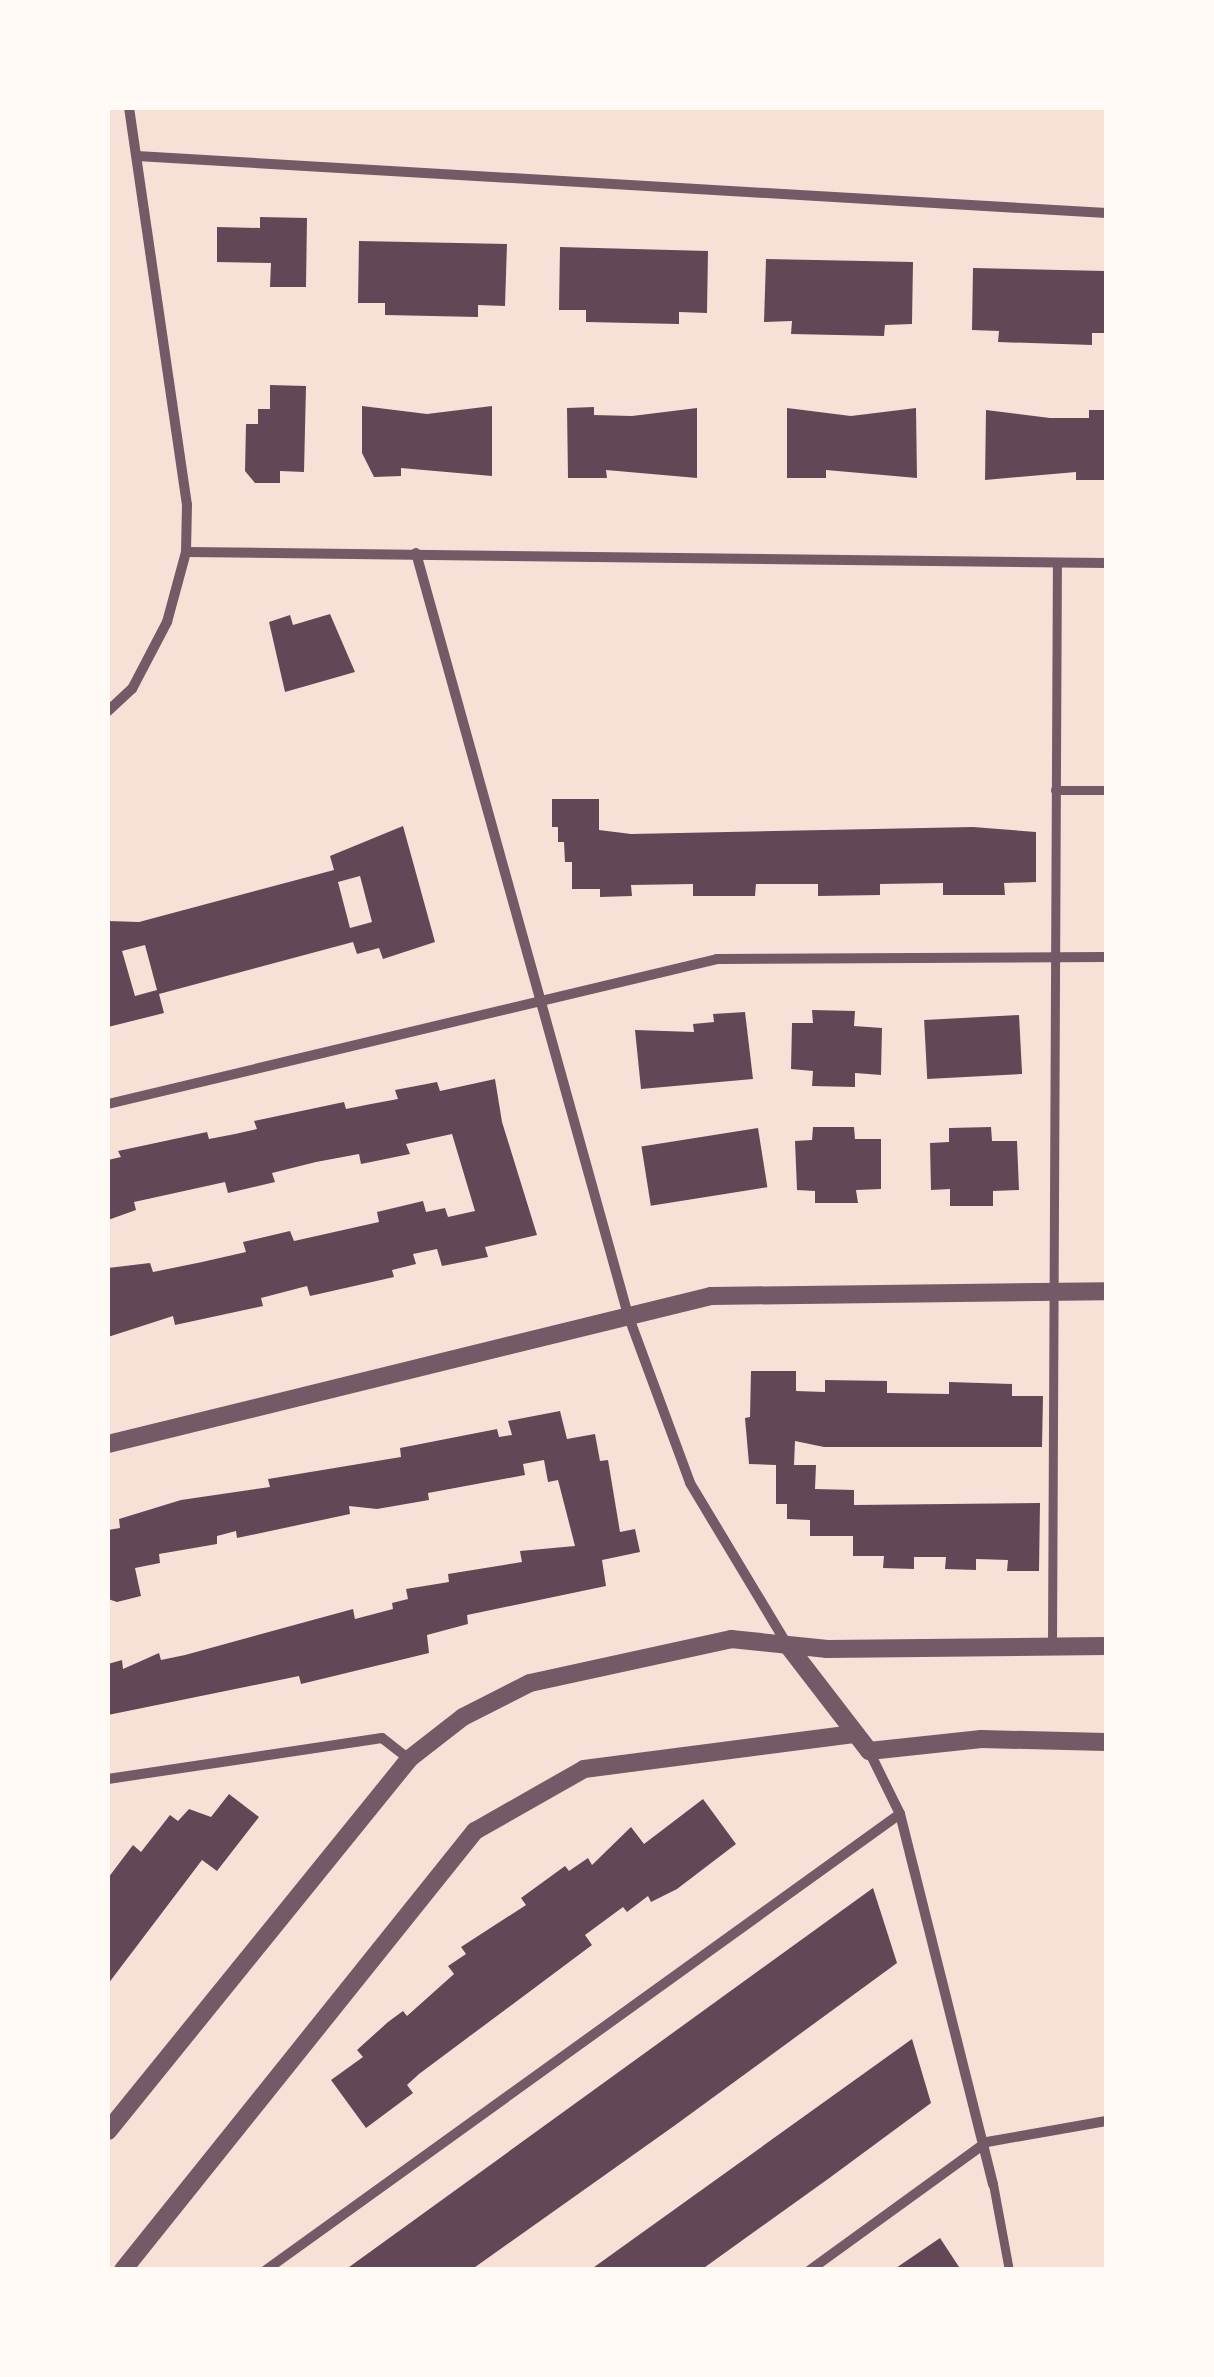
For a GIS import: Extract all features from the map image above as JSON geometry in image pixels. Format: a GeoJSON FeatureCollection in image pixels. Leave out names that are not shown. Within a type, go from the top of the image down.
{"type":"FeatureCollection","features":[{"type":"Feature","properties":{"kind":"street"},"geometry":{"type":"LineString","coordinates":[[108,712],[132,689],[167,622],[186,552],[187,505],[129,108]]}},
{"type":"Feature","properties":{"kind":"street"},"geometry":{"type":"LineString","coordinates":[[137,156],[1106,213]]}},
{"type":"Feature","properties":{"kind":"street"},"geometry":{"type":"LineString","coordinates":[[186,552],[1106,563]]}},
{"type":"Feature","properties":{"kind":"street"},"geometry":{"type":"LineString","coordinates":[[416,553],[628,1315],[690,1483],[789,1647],[869,1751],[900,1814],[987,2142],[1008,2270]]}},
{"type":"Feature","properties":{"kind":"street"},"geometry":{"type":"LineString","coordinates":[[1052,1646],[1057,562]]}},
{"type":"Feature","properties":{"kind":"street"},"geometry":{"type":"LineString","coordinates":[[1055,790],[1106,790]]}},
{"type":"Feature","properties":{"kind":"street"},"geometry":{"type":"LineString","coordinates":[[108,1104],[542,997],[716,959],[1106,957]]}},
{"type":"Feature","properties":{"kind":"street"},"geometry":{"type":"LineString","coordinates":[[108,1444],[711,1296],[774,1290],[1106,1290]]}},
{"type":"Feature","properties":{"kind":"street"},"geometry":{"type":"LineString","coordinates":[[108,2131],[409,1759],[464,1717],[530,1683],[731,1639],[789,1647],[1106,1646]]}},
{"type":"Feature","properties":{"kind":"street"},"geometry":{"type":"LineString","coordinates":[[123,2270],[475,1831],[584,1769],[854,1734]]}},
{"type":"Feature","properties":{"kind":"street"},"geometry":{"type":"LineString","coordinates":[[108,1780],[382,1738],[409,1759]]}},
{"type":"Feature","properties":{"kind":"street"},"geometry":{"type":"LineString","coordinates":[[869,1751],[982,1739],[1106,1742]]}},
{"type":"Feature","properties":{"kind":"street"},"geometry":{"type":"LineString","coordinates":[[266,2270],[900,1814]]}},
{"type":"Feature","properties":{"kind":"street"},"geometry":{"type":"LineString","coordinates":[[810,2270],[987,2142],[1106,2121]]}},
{"type":"Feature","properties":{"kind":"building"},"geometry":{"type":"Polygon","coordinates":[[[260,217],[307,218],[306,287],[270,287],[271,263],[217,262],[217,227],[260,228],[260,217]]]}},
{"type":"Feature","properties":{"kind":"building"},"geometry":{"type":"Polygon","coordinates":[[[359,241],[507,244],[505,306],[478,305],[478,317],[385,315],[385,303],[358,303],[359,241]]]}},
{"type":"Feature","properties":{"kind":"building"},"geometry":{"type":"Polygon","coordinates":[[[560,247],[708,251],[707,313],[679,312],[679,324],[586,322],[586,310],[559,310],[560,247]]]}},
{"type":"Feature","properties":{"kind":"building"},"geometry":{"type":"Polygon","coordinates":[[[766,259],[913,262],[912,324],[885,325],[884,336],[791,334],[792,321],[764,322],[766,259]]]}},
{"type":"Feature","properties":{"kind":"building"},"geometry":{"type":"Polygon","coordinates":[[[973,268],[1106,271],[1106,333],[1092,333],[1092,345],[998,342],[999,331],[972,330],[973,268]]]}},
{"type":"Feature","properties":{"kind":"building"},"geometry":{"type":"Polygon","coordinates":[[[270,385],[306,386],[304,472],[280,471],[280,483],[255,483],[245,471],[246,424],[258,424],[258,409],[270,409],[270,385]]]}},
{"type":"Feature","properties":{"kind":"building"},"geometry":{"type":"Polygon","coordinates":[[[362,406],[427,414],[492,406],[492,476],[401,468],[401,476],[374,477],[362,453],[362,406]]]}},
{"type":"Feature","properties":{"kind":"building"},"geometry":{"type":"Polygon","coordinates":[[[594,407],[594,415],[632,416],[697,408],[697,478],[606,470],[607,478],[568,478],[567,408],[594,407]]]}},
{"type":"Feature","properties":{"kind":"building"},"geometry":{"type":"Polygon","coordinates":[[[787,408],[851,416],[916,408],[917,478],[826,470],[826,478],[787,478],[787,408]]]}},
{"type":"Feature","properties":{"kind":"building"},"geometry":{"type":"Polygon","coordinates":[[[986,410],[1050,418],[1089,418],[1089,410],[1106,410],[1106,480],[1076,480],[1076,472],[985,480],[986,410]]]}},
{"type":"Feature","properties":{"kind":"building"},"geometry":{"type":"Polygon","coordinates":[[[330,614],[355,672],[285,692],[269,622],[290,615],[293,625],[330,614]]]}},
{"type":"Feature","properties":{"kind":"building"},"geometry":{"type":"Polygon","coordinates":[[[552,799],[599,799],[599,830],[631,834],[973,827],[1036,832],[1036,882],[1004,883],[1005,895],[943,895],[943,883],[880,884],[880,895],[818,896],[818,884],[756,884],[755,896],[693,896],[693,884],[631,885],[632,896],[600,897],[600,889],[572,889],[572,862],[565,862],[564,842],[558,842],[558,827],[552,827],[552,799]]]}},
{"type":"Feature","properties":{"kind":"building"},"geometry":{"type":"Polygon","coordinates":[[[403,826],[435,942],[383,959],[379,948],[357,954],[353,942],[159,994],[164,1013],[108,1027],[108,921],[139,922],[334,870],[330,856],[403,826]],[[360,876],[338,882],[350,928],[372,922],[360,876]],[[145,945],[122,951],[135,996],[157,990],[145,945]]]}},
{"type":"Feature","properties":{"kind":"building"},"geometry":{"type":"Polygon","coordinates":[[[812,1010],[855,1011],[854,1026],[882,1028],[881,1075],[855,1073],[855,1087],[812,1086],[813,1071],[791,1069],[792,1023],[813,1023],[812,1010]]]}},
{"type":"Feature","properties":{"kind":"building"},"geometry":{"type":"Polygon","coordinates":[[[745,1012],[753,1079],[641,1089],[635,1030],[694,1032],[693,1024],[714,1022],[713,1014],[745,1012]]]}},
{"type":"Feature","properties":{"kind":"building"},"geometry":{"type":"Polygon","coordinates":[[[1019,1015],[1022,1074],[927,1079],[924,1020],[1019,1015]]]}},
{"type":"Feature","properties":{"kind":"building"},"geometry":{"type":"Polygon","coordinates":[[[495,1079],[502,1122],[537,1235],[485,1247],[488,1257],[442,1266],[437,1249],[413,1254],[416,1264],[392,1270],[394,1277],[310,1296],[307,1286],[261,1298],[263,1306],[175,1325],[173,1316],[108,1337],[108,1268],[150,1263],[153,1272],[202,1262],[246,1252],[243,1242],[290,1231],[294,1241],[379,1222],[377,1212],[423,1201],[426,1212],[445,1208],[448,1217],[475,1211],[452,1134],[406,1144],[410,1154],[361,1164],[359,1154],[316,1162],[272,1173],[275,1182],[228,1193],[225,1182],[134,1202],[136,1210],[108,1220],[108,1160],[121,1157],[118,1151],[207,1132],[209,1139],[235,1134],[257,1129],[254,1121],[344,1102],[346,1109],[398,1099],[395,1090],[437,1082],[440,1091],[495,1079]]]}},
{"type":"Feature","properties":{"kind":"building"},"geometry":{"type":"Polygon","coordinates":[[[813,1127],[854,1127],[855,1139],[881,1139],[881,1189],[856,1190],[858,1203],[815,1203],[815,1191],[797,1190],[795,1141],[812,1140],[813,1127]]]}},
{"type":"Feature","properties":{"kind":"building"},"geometry":{"type":"Polygon","coordinates":[[[991,1127],[992,1141],[1017,1141],[1019,1190],[993,1191],[993,1206],[950,1206],[950,1189],[931,1190],[930,1143],[949,1142],[949,1128],[991,1127]]]}},
{"type":"Feature","properties":{"kind":"building"},"geometry":{"type":"Polygon","coordinates":[[[758,1128],[767,1187],[651,1206],[641,1146],[758,1128]]]}},
{"type":"Feature","properties":{"kind":"building"},"geometry":{"type":"Polygon","coordinates":[[[751,1371],[796,1371],[796,1391],[825,1392],[825,1380],[887,1381],[887,1393],[949,1394],[949,1382],[1012,1384],[1012,1396],[1043,1396],[1042,1447],[824,1447],[795,1441],[794,1465],[816,1465],[815,1489],[854,1490],[854,1505],[1040,1503],[1039,1571],[1007,1571],[1008,1560],[976,1559],[976,1570],[945,1569],[946,1557],[914,1557],[914,1569],[883,1568],[884,1556],[853,1556],[853,1536],[810,1536],[810,1520],[787,1519],[787,1504],[776,1504],[776,1465],[749,1464],[745,1418],[750,1417],[751,1371]]]}},
{"type":"Feature","properties":{"kind":"building"},"geometry":{"type":"Polygon","coordinates":[[[560,1411],[567,1439],[595,1434],[600,1461],[608,1460],[620,1532],[635,1529],[640,1552],[602,1560],[606,1586],[467,1615],[468,1624],[427,1635],[429,1653],[301,1684],[299,1676],[108,1715],[108,1664],[122,1660],[123,1669],[159,1653],[161,1660],[185,1655],[353,1609],[355,1619],[393,1609],[392,1603],[408,1599],[406,1589],[449,1582],[448,1574],[522,1562],[520,1551],[575,1546],[558,1480],[548,1482],[544,1460],[523,1464],[525,1475],[428,1493],[429,1500],[377,1509],[349,1506],[350,1514],[237,1538],[236,1531],[217,1536],[217,1544],[159,1554],[160,1563],[135,1568],[141,1596],[117,1602],[108,1599],[108,1530],[120,1528],[119,1519],[181,1500],[270,1487],[268,1479],[401,1457],[400,1448],[497,1429],[499,1437],[512,1435],[508,1421],[560,1411]]]}},
{"type":"Feature","properties":{"kind":"building"},"geometry":{"type":"Polygon","coordinates":[[[229,1794],[259,1817],[217,1871],[202,1860],[108,1984],[108,1878],[133,1845],[141,1852],[170,1815],[178,1821],[189,1809],[211,1817],[229,1794]]]}},
{"type":"Feature","properties":{"kind":"building"},"geometry":{"type":"Polygon","coordinates":[[[703,1799],[736,1844],[677,1889],[651,1902],[648,1896],[627,1912],[623,1907],[585,1935],[592,1945],[419,2074],[407,2085],[413,2093],[366,2128],[331,2080],[363,2057],[357,2050],[388,2022],[403,2011],[407,2016],[454,1974],[448,1966],[466,1954],[461,1947],[526,1905],[521,1898],[565,1866],[569,1871],[588,1858],[592,1865],[631,1827],[644,1844],[703,1799]]]}},
{"type":"Feature","properties":{"kind":"building"},"geometry":{"type":"Polygon","coordinates":[[[873,1888],[897,1963],[674,2126],[471,2270],[345,2270],[873,1888]]]}},
{"type":"Feature","properties":{"kind":"building"},"geometry":{"type":"Polygon","coordinates":[[[912,2039],[931,2103],[828,2179],[701,2270],[590,2270],[912,2039]]]}},
{"type":"Feature","properties":{"kind":"building"},"geometry":{"type":"Polygon","coordinates":[[[940,2238],[961,2270],[893,2270],[940,2238]]]}}]}
